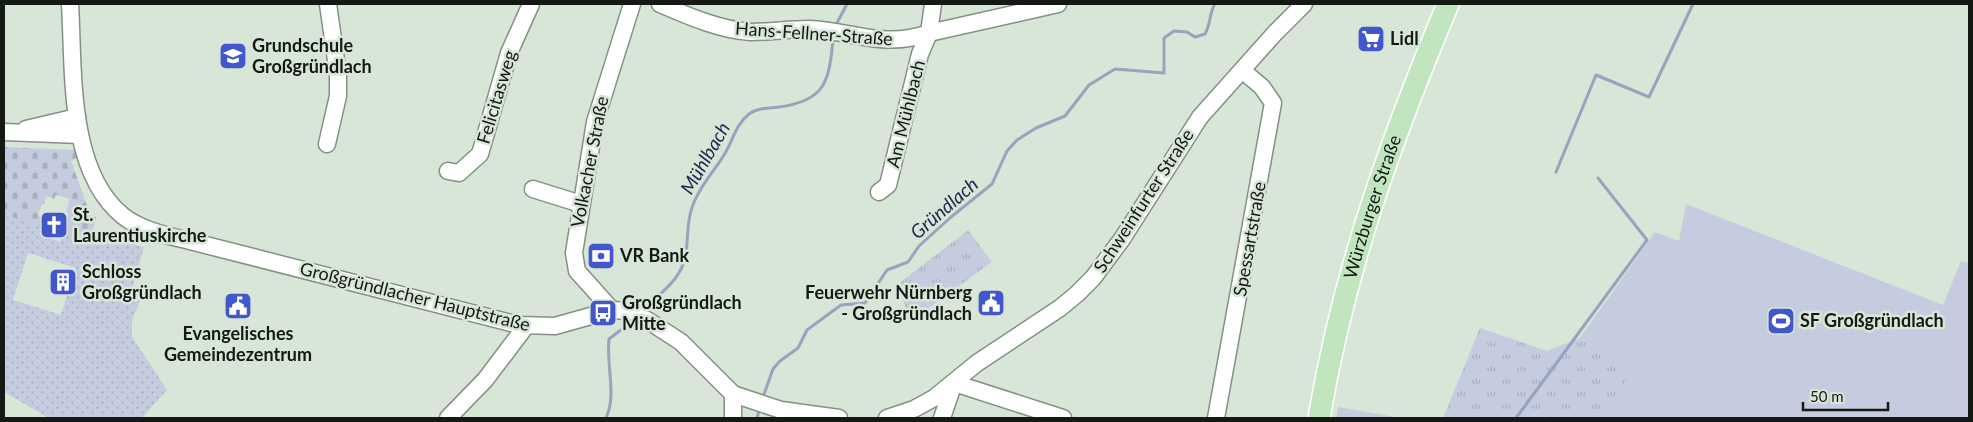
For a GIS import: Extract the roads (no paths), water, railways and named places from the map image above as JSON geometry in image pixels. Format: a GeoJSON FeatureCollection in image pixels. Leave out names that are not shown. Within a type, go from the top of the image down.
{"type":"FeatureCollection","features":[{"type":"Feature","properties":{"kind":"main road","name":"Würzburger Straße"},"geometry":{"type":"LineString","coordinates":[[1319,418],[1337,325],[1363,227],[1404,110],[1448,4]]}},
{"type":"Feature","properties":{"kind":"street","name":"Großgründlacher Hauptstraße"},"geometry":{"type":"LineString","coordinates":[[70,4],[78,126],[92,169],[107,198],[124,216],[147,228],[526,326],[546,327],[565,325],[612,310],[634,313],[674,337],[738,397],[780,412]]}},
{"type":"Feature","properties":{"kind":"street"},"geometry":{"type":"LineString","coordinates":[[327,144],[338,96],[338,74],[328,4]]}},
{"type":"Feature","properties":{"kind":"street","name":"Felicitasweg"},"geometry":{"type":"LineString","coordinates":[[448,171],[459,173],[480,154],[508,53],[531,4]]}},
{"type":"Feature","properties":{"kind":"street","name":"Volkacher Straße"},"geometry":{"type":"LineString","coordinates":[[612,310],[576,271],[574,253],[581,204],[602,94],[632,4]]}},
{"type":"Feature","properties":{"kind":"street","name":"Hans-Fellner-Straße"},"geometry":{"type":"LineString","coordinates":[[660,4],[684,15],[750,32],[810,29],[880,40],[910,40],[929,32],[1058,4]]}},
{"type":"Feature","properties":{"kind":"street","name":"Am Mühlbach"},"geometry":{"type":"LineString","coordinates":[[879,192],[888,185],[920,54],[929,32],[933,4]]}},
{"type":"Feature","properties":{"kind":"street","name":"Schweinfurter Straße"},"geometry":{"type":"LineString","coordinates":[[887,418],[907,412],[941,408],[954,383],[977,363],[1060,308],[1093,278],[1122,240],[1189,132],[1274,33],[1301,5]]}},
{"type":"Feature","properties":{"kind":"street","name":"Spessartstraße"},"geometry":{"type":"LineString","coordinates":[[1216,418],[1273,103],[1262,87],[1243,71]]}},
{"type":"Feature","properties":{"kind":"street"},"geometry":{"type":"LineString","coordinates":[[10,132],[78,126]]}},
{"type":"Feature","properties":{"kind":"street"},"geometry":{"type":"LineString","coordinates":[[533,189],[581,204]]}},
{"type":"Feature","properties":{"kind":"street"},"geometry":{"type":"LineString","coordinates":[[448,418],[485,380],[526,326]]}},
{"type":"Feature","properties":{"kind":"street"},"geometry":{"type":"LineString","coordinates":[[954,383],[1063,418]]}},
{"type":"Feature","properties":{"kind":"street"},"geometry":{"type":"LineString","coordinates":[[734,418],[738,397]]}},
{"type":"Feature","properties":{"kind":"street"},"geometry":{"type":"LineString","coordinates":[[780,412],[839,418]]}},
{"type":"Feature","properties":{"kind":"waterway","name":"Mühlbach"},"geometry":{"type":"LineString","coordinates":[[837,23],[847,4]]}},
{"type":"Feature","properties":{"kind":"waterway","name":"Gründlach"},"geometry":{"type":"LineString","coordinates":[[762,400],[773,369],[780,361],[798,348],[807,330],[841,305],[865,303],[887,270],[908,262],[919,246],[992,184],[1007,151],[1017,140],[1036,128],[1065,116],[1089,85],[1115,69],[1164,73],[1164,38],[1174,31],[1187,32],[1195,37],[1205,34],[1215,4]]}},
{"type":"Feature","properties":{"kind":"waterway"},"geometry":{"type":"LineString","coordinates":[[1556,172],[1596,75],[1649,97],[1693,4]]}},
{"type":"Feature","properties":{"kind":"waterway","name":"Mühlbach"},"geometry":{"type":"LineString","coordinates":[[649,304],[673,282],[681,269],[686,253],[689,221],[693,204],[727,150],[740,123],[749,114],[756,111],[794,104],[806,100],[815,94],[822,87],[826,78],[833,40]]}},
{"type":"Feature","properties":{"kind":"waterway"},"geometry":{"type":"LineString","coordinates":[[1516,418],[1647,240],[1598,178]]}},
{"type":"Feature","properties":{"kind":"waterway","name":"Mühlbach"},"geometry":{"type":"LineString","coordinates":[[606,418],[611,400],[609,339],[630,323]]}},
{"type":"Feature","properties":{"kind":"waterway","name":"Gründlach"},"geometry":{"type":"LineString","coordinates":[[757,418],[760,408]]}},
{"type":"Feature","properties":{"kind":"place","name":"Lidl"},"geometry":{"type":"Point","coordinates":[1371,39]}},
{"type":"Feature","properties":{"kind":"place","name":"Grundschule Großgründlach"},"geometry":{"type":"Point","coordinates":[233,56]}},
{"type":"Feature","properties":{"kind":"place","name":"St. Laurentiuskirche"},"geometry":{"type":"Point","coordinates":[54,225]}},
{"type":"Feature","properties":{"kind":"place","name":"VR Bank"},"geometry":{"type":"Point","coordinates":[601,256]}},
{"type":"Feature","properties":{"kind":"place","name":"Schloss Großgründlach"},"geometry":{"type":"Point","coordinates":[63,282]}},
{"type":"Feature","properties":{"kind":"place","name":"Feuerwehr Nürnberg - Großgründlach"},"geometry":{"type":"Point","coordinates":[991,303]}},
{"type":"Feature","properties":{"kind":"place","name":"Evangelisches Gemeindezentrum"},"geometry":{"type":"Point","coordinates":[238,306]}},
{"type":"Feature","properties":{"kind":"place","name":"Großgründlach Mitte"},"geometry":{"type":"Point","coordinates":[603,313]}},
{"type":"Feature","properties":{"kind":"place","name":"SF Großgründlach"},"geometry":{"type":"Point","coordinates":[1781,321]}}]}
